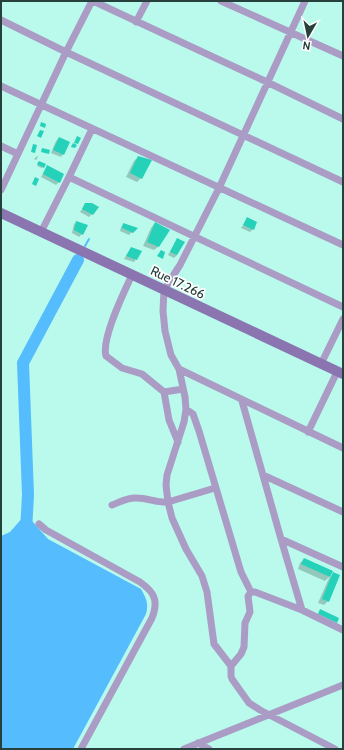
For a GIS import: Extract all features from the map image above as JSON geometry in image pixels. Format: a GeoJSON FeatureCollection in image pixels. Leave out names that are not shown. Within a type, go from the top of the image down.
{"type":"FeatureCollection","features":[{"type":"Feature","properties":{"kind":"main road","name":"Rue 17.266"},"geometry":{"type":"LineString","coordinates":[[1,213],[340,373]]}},
{"type":"Feature","properties":{"kind":"street"},"geometry":{"type":"LineString","coordinates":[[1,190],[66,52],[93,1],[268,82],[343,119]]}},
{"type":"Feature","properties":{"kind":"street"},"geometry":{"type":"LineString","coordinates":[[136,22],[147,1]]}},
{"type":"Feature","properties":{"kind":"street"},"geometry":{"type":"LineString","coordinates":[[221,1],[343,56]]}},
{"type":"Feature","properties":{"kind":"street"},"geometry":{"type":"LineString","coordinates":[[231,666],[214,644],[207,592],[202,576],[186,550],[172,518],[168,502],[166,485],[167,475],[184,422],[186,409],[179,369],[171,355],[165,331],[163,311],[164,290],[180,265],[219,188],[305,1]]}},
{"type":"Feature","properties":{"kind":"street"},"geometry":{"type":"LineString","coordinates":[[1,20],[343,182]]}},
{"type":"Feature","properties":{"kind":"street"},"geometry":{"type":"LineString","coordinates":[[1,86],[343,245]]}},
{"type":"Feature","properties":{"kind":"street"},"geometry":{"type":"LineString","coordinates":[[40,232],[92,129]]}},
{"type":"Feature","properties":{"kind":"street"},"geometry":{"type":"LineString","coordinates":[[1,146],[18,154]]}},
{"type":"Feature","properties":{"kind":"street"},"geometry":{"type":"LineString","coordinates":[[69,176],[343,307]]}},
{"type":"Feature","properties":{"kind":"street"},"geometry":{"type":"LineString","coordinates":[[132,275],[109,332],[105,353],[108,358],[118,366],[142,374],[164,392],[169,420],[178,442]]}},
{"type":"Feature","properties":{"kind":"street"},"geometry":{"type":"LineString","coordinates":[[321,364],[343,319]]}},
{"type":"Feature","properties":{"kind":"street"},"geometry":{"type":"LineString","coordinates":[[179,369],[343,448]]}},
{"type":"Feature","properties":{"kind":"street"},"geometry":{"type":"LineString","coordinates":[[308,432],[340,373]]}},
{"type":"Feature","properties":{"kind":"street"},"geometry":{"type":"LineString","coordinates":[[164,392],[183,389]]}},
{"type":"Feature","properties":{"kind":"street"},"geometry":{"type":"LineString","coordinates":[[242,400],[302,610]]}},
{"type":"Feature","properties":{"kind":"street"},"geometry":{"type":"LineString","coordinates":[[186,409],[193,414],[241,572],[251,592]]}},
{"type":"Feature","properties":{"kind":"street"},"geometry":{"type":"LineString","coordinates":[[263,475],[343,512]]}},
{"type":"Feature","properties":{"kind":"street"},"geometry":{"type":"LineString","coordinates":[[112,505],[132,498],[161,503],[168,502],[215,488]]}},
{"type":"Feature","properties":{"kind":"street"},"geometry":{"type":"LineString","coordinates":[[39,524],[46,530],[140,582],[150,589],[154,597],[155,611],[152,618],[81,749]]}},
{"type":"Feature","properties":{"kind":"street"},"geometry":{"type":"LineString","coordinates":[[281,539],[343,567]]}},
{"type":"Feature","properties":{"kind":"street"},"geometry":{"type":"LineString","coordinates":[[251,592],[256,592],[302,610],[343,630]]}},
{"type":"Feature","properties":{"kind":"street"},"geometry":{"type":"LineString","coordinates":[[251,592],[248,596],[250,612],[245,623],[244,647],[241,654],[231,666],[230,676],[249,703],[335,749]]}},
{"type":"Feature","properties":{"kind":"street"},"geometry":{"type":"LineString","coordinates":[[184,749],[341,688]]}},
{"type":"Feature","properties":{"kind":"street"},"geometry":{"type":"LineString","coordinates":[[198,743],[209,749]]}},
{"type":"Feature","properties":{"kind":"water"},"geometry":{"type":"Polygon","coordinates":[[[24,516],[31,516],[32,521],[48,539],[141,589],[146,601],[146,614],[73,749],[1,749],[1,536],[10,532],[24,516]]]}},
{"type":"Feature","properties":{"kind":"building"},"geometry":{"type":"Polygon","coordinates":[[[41,122],[46,124],[45,128],[40,126],[41,122]]]}},
{"type":"Feature","properties":{"kind":"building"},"geometry":{"type":"Polygon","coordinates":[[[40,130],[44,131],[41,138],[37,136],[40,130]]]}},
{"type":"Feature","properties":{"kind":"building"},"geometry":{"type":"Polygon","coordinates":[[[77,136],[81,138],[78,144],[74,143],[77,136]]]}},
{"type":"Feature","properties":{"kind":"building"},"geometry":{"type":"Polygon","coordinates":[[[59,137],[70,142],[64,155],[53,150],[59,137]]]}},
{"type":"Feature","properties":{"kind":"building"},"geometry":{"type":"Polygon","coordinates":[[[73,143],[77,145],[75,148],[71,147],[73,143]]]}},
{"type":"Feature","properties":{"kind":"building"},"geometry":{"type":"Polygon","coordinates":[[[33,144],[37,145],[35,153],[31,152],[33,144]]]}},
{"type":"Feature","properties":{"kind":"building"},"geometry":{"type":"Polygon","coordinates":[[[42,148],[50,150],[49,154],[41,152],[42,148]]]}},
{"type":"Feature","properties":{"kind":"building"},"geometry":{"type":"Polygon","coordinates":[[[138,156],[152,160],[142,179],[130,173],[138,156]]]}},
{"type":"Feature","properties":{"kind":"building"},"geometry":{"type":"Polygon","coordinates":[[[39,161],[46,164],[44,168],[37,164],[39,161]]]}},
{"type":"Feature","properties":{"kind":"building"},"geometry":{"type":"Polygon","coordinates":[[[47,165],[64,174],[60,183],[43,174],[47,165]]]}},
{"type":"Feature","properties":{"kind":"building"},"geometry":{"type":"Polygon","coordinates":[[[35,177],[39,179],[36,186],[32,184],[35,177]]]}},
{"type":"Feature","properties":{"kind":"building"},"geometry":{"type":"Polygon","coordinates":[[[85,203],[92,203],[99,207],[93,215],[82,209],[85,203]]]}},
{"type":"Feature","properties":{"kind":"building"},"geometry":{"type":"Polygon","coordinates":[[[247,217],[257,222],[254,230],[243,225],[247,217]]]}},
{"type":"Feature","properties":{"kind":"building"},"geometry":{"type":"Polygon","coordinates":[[[76,221],[88,225],[83,235],[74,230],[76,221]]]}},
{"type":"Feature","properties":{"kind":"building"},"geometry":{"type":"Polygon","coordinates":[[[155,222],[170,230],[159,247],[147,242],[155,222]]]}},
{"type":"Feature","properties":{"kind":"building"},"geometry":{"type":"Polygon","coordinates":[[[123,223],[138,228],[133,233],[122,228],[123,223]]]}},
{"type":"Feature","properties":{"kind":"building"},"geometry":{"type":"Polygon","coordinates":[[[177,238],[185,242],[177,255],[170,252],[177,238]]]}},
{"type":"Feature","properties":{"kind":"building"},"geometry":{"type":"Polygon","coordinates":[[[131,247],[142,251],[137,260],[126,256],[131,247]]]}},
{"type":"Feature","properties":{"kind":"building"},"geometry":{"type":"Polygon","coordinates":[[[161,250],[165,252],[163,259],[157,256],[161,250]]]}},
{"type":"Feature","properties":{"kind":"building"},"geometry":{"type":"Polygon","coordinates":[[[304,558],[333,571],[330,577],[301,564],[304,558]]]}},
{"type":"Feature","properties":{"kind":"building"},"geometry":{"type":"Polygon","coordinates":[[[333,572],[340,575],[329,602],[322,599],[333,572]]]}},
{"type":"Feature","properties":{"kind":"building"},"geometry":{"type":"Polygon","coordinates":[[[320,609],[339,618],[337,623],[318,614],[320,609]]]}},
{"type":"Feature","properties":{"kind":"waterway"},"geometry":{"type":"LineString","coordinates":[[85,246],[89,239]]}},
{"type":"Feature","properties":{"kind":"waterway"},"geometry":{"type":"LineString","coordinates":[[26,531],[28,495],[23,363],[78,260]]}}]}
